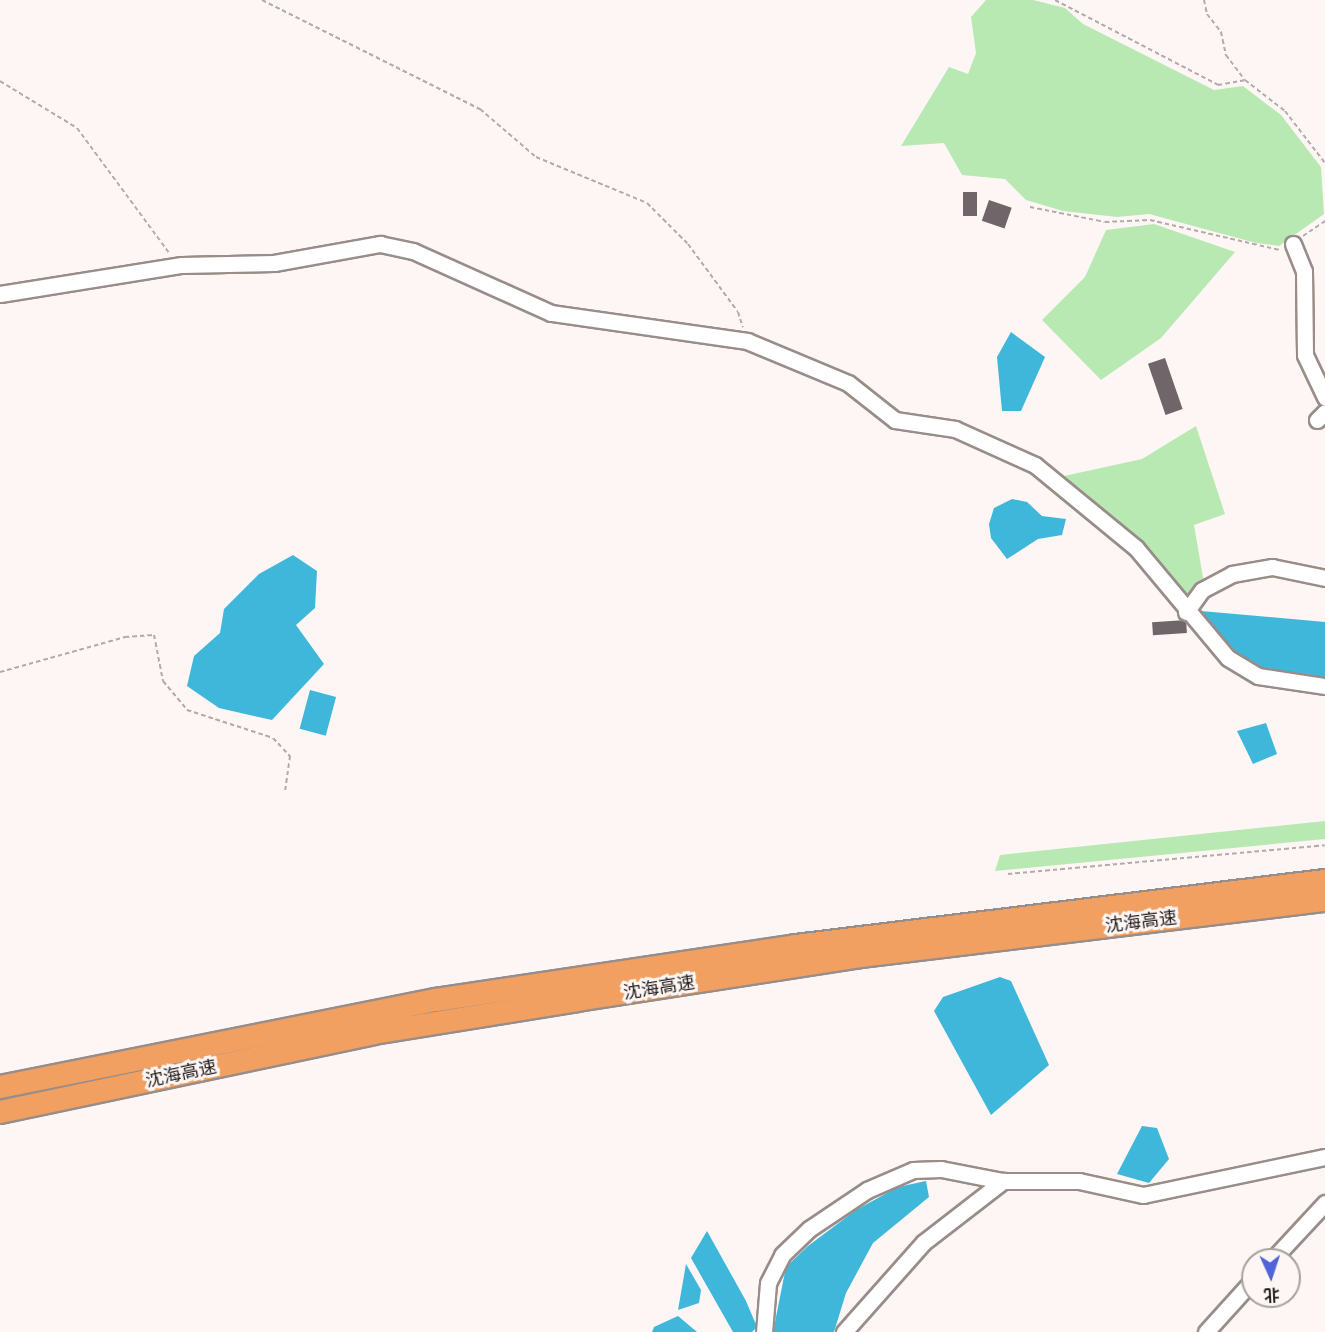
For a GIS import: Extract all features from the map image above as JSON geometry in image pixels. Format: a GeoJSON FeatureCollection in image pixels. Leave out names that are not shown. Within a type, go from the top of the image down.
{"type":"FeatureCollection","features":[{"type":"Feature","properties":{"kind":"highway","name":"沈海高速"},"geometry":{"type":"LineString","coordinates":[[0,1087],[436,999],[796,946],[1325,882]]}},
{"type":"Feature","properties":{"kind":"highway","name":"沈海高速"},"geometry":{"type":"LineString","coordinates":[[0,1112],[374,1033],[861,956],[1325,900]]}},
{"type":"Feature","properties":{"kind":"street"},"geometry":{"type":"LineString","coordinates":[[0,294],[182,265],[274,263],[380,244],[413,251],[551,313],[747,341],[848,382],[895,420],[955,429],[1035,465],[1136,548],[1186,612],[1228,658],[1258,676],[1325,686]]}},
{"type":"Feature","properties":{"kind":"street"},"geometry":{"type":"LineString","coordinates":[[1293,244],[1304,271],[1305,355],[1325,397]]}},
{"type":"Feature","properties":{"kind":"street"},"geometry":{"type":"LineString","coordinates":[[1186,612],[1202,590],[1232,574],[1272,567],[1325,578]]}},
{"type":"Feature","properties":{"kind":"street"},"geometry":{"type":"LineString","coordinates":[[765,1332],[768,1282],[782,1256],[809,1229],[867,1190],[913,1170],[941,1169],[1003,1181],[1079,1181],[1143,1195],[1325,1157]]}},
{"type":"Feature","properties":{"kind":"street"},"geometry":{"type":"LineString","coordinates":[[844,1332],[924,1242],[1003,1181]]}},
{"type":"Feature","properties":{"kind":"street"},"geometry":{"type":"LineString","coordinates":[[1283,1248],[1325,1203]]}},
{"type":"Feature","properties":{"kind":"street"},"geometry":{"type":"LineString","coordinates":[[1206,1332],[1241,1293]]}},
{"type":"Feature","properties":{"kind":"path"},"geometry":{"type":"LineString","coordinates":[[262,0],[480,110],[537,157],[647,203],[688,244],[738,312],[747,341]]}},
{"type":"Feature","properties":{"kind":"path"},"geometry":{"type":"LineString","coordinates":[[1055,0],[1218,85],[1245,80]]}},
{"type":"Feature","properties":{"kind":"path"},"geometry":{"type":"LineString","coordinates":[[1204,0],[1207,14],[1221,32],[1226,55],[1245,80],[1285,111],[1325,162]]}},
{"type":"Feature","properties":{"kind":"path"},"geometry":{"type":"LineString","coordinates":[[0,81],[77,128],[156,240],[182,265]]}},
{"type":"Feature","properties":{"kind":"path"},"geometry":{"type":"LineString","coordinates":[[1030,207],[1105,222],[1150,220],[1254,248],[1278,250],[1293,244],[1325,221]]}},
{"type":"Feature","properties":{"kind":"path"},"geometry":{"type":"LineString","coordinates":[[0,672],[94,645],[154,635],[163,681],[187,710],[273,738],[290,756],[285,792]]}},
{"type":"Feature","properties":{"kind":"path"},"geometry":{"type":"LineString","coordinates":[[1008,874],[1325,845]]}},
{"type":"Feature","properties":{"kind":"green space"},"geometry":{"type":"Polygon","coordinates":[[[986,0],[1033,0],[1065,8],[1083,24],[1214,90],[1243,86],[1281,115],[1321,167],[1324,214],[1279,246],[1256,243],[1149,214],[1117,217],[1063,211],[1026,200],[1005,179],[962,175],[944,143],[901,146],[949,67],[968,74],[976,53],[971,17],[986,0]]]}},
{"type":"Feature","properties":{"kind":"green space"},"geometry":{"type":"Polygon","coordinates":[[[1154,224],[1235,252],[1161,338],[1101,380],[1042,320],[1085,277],[1106,230],[1154,224]]]}},
{"type":"Feature","properties":{"kind":"green space"},"geometry":{"type":"Polygon","coordinates":[[[1196,426],[1225,514],[1194,525],[1204,583],[1185,600],[1143,547],[1064,476],[1142,459],[1196,426]]]}},
{"type":"Feature","properties":{"kind":"green space"},"geometry":{"type":"Polygon","coordinates":[[[1325,821],[1325,839],[995,871],[1000,855],[1325,821]]]}},
{"type":"Feature","properties":{"kind":"water"},"geometry":{"type":"Polygon","coordinates":[[[1011,332],[1045,357],[1021,411],[1002,411],[997,357],[1011,332]]]}},
{"type":"Feature","properties":{"kind":"water"},"geometry":{"type":"Polygon","coordinates":[[[1012,499],[1027,502],[1042,516],[1066,519],[1062,535],[1038,539],[1007,559],[991,538],[989,524],[994,508],[1012,499]]]}},
{"type":"Feature","properties":{"kind":"water"},"geometry":{"type":"Polygon","coordinates":[[[293,555],[317,571],[315,608],[296,625],[324,664],[272,720],[219,708],[187,686],[194,656],[220,633],[224,609],[259,574],[293,555]]]}},
{"type":"Feature","properties":{"kind":"water"},"geometry":{"type":"Polygon","coordinates":[[[1201,611],[1325,622],[1325,680],[1273,675],[1238,656],[1200,620],[1201,611]]]}},
{"type":"Feature","properties":{"kind":"water"},"geometry":{"type":"Polygon","coordinates":[[[310,690],[336,697],[326,736],[300,729],[310,690]]]}},
{"type":"Feature","properties":{"kind":"water"},"geometry":{"type":"Polygon","coordinates":[[[1266,723],[1277,754],[1253,764],[1237,731],[1266,723]]]}},
{"type":"Feature","properties":{"kind":"water"},"geometry":{"type":"Polygon","coordinates":[[[1000,977],[1011,981],[1049,1065],[991,1115],[934,1011],[943,997],[1000,977]]]}},
{"type":"Feature","properties":{"kind":"water"},"geometry":{"type":"Polygon","coordinates":[[[1142,1126],[1157,1128],[1169,1159],[1149,1183],[1117,1174],[1142,1126]]]}},
{"type":"Feature","properties":{"kind":"water"},"geometry":{"type":"Polygon","coordinates":[[[926,1181],[929,1197],[873,1243],[846,1293],[834,1332],[773,1332],[786,1267],[808,1246],[856,1210],[898,1187],[926,1181]]]}},
{"type":"Feature","properties":{"kind":"water"},"geometry":{"type":"Polygon","coordinates":[[[707,1231],[746,1301],[757,1327],[752,1332],[733,1332],[691,1258],[707,1231]]]}},
{"type":"Feature","properties":{"kind":"water"},"geometry":{"type":"Polygon","coordinates":[[[686,1264],[701,1290],[699,1303],[678,1310],[686,1264]]]}},
{"type":"Feature","properties":{"kind":"water"},"geometry":{"type":"Polygon","coordinates":[[[678,1316],[697,1332],[652,1332],[654,1327],[678,1316]]]}},
{"type":"Feature","properties":{"kind":"building"},"geometry":{"type":"Polygon","coordinates":[[[963,192],[977,192],[977,216],[963,216],[963,192]]]}},
{"type":"Feature","properties":{"kind":"building"},"geometry":{"type":"Polygon","coordinates":[[[989,200],[1012,208],[1005,229],[982,221],[989,200]]]}},
{"type":"Feature","properties":{"kind":"building"},"geometry":{"type":"Polygon","coordinates":[[[1165,358],[1183,409],[1166,415],[1148,364],[1165,358]]]}},
{"type":"Feature","properties":{"kind":"building"},"geometry":{"type":"Polygon","coordinates":[[[1186,620],[1187,633],[1153,635],[1152,622],[1186,620]]]}}]}
